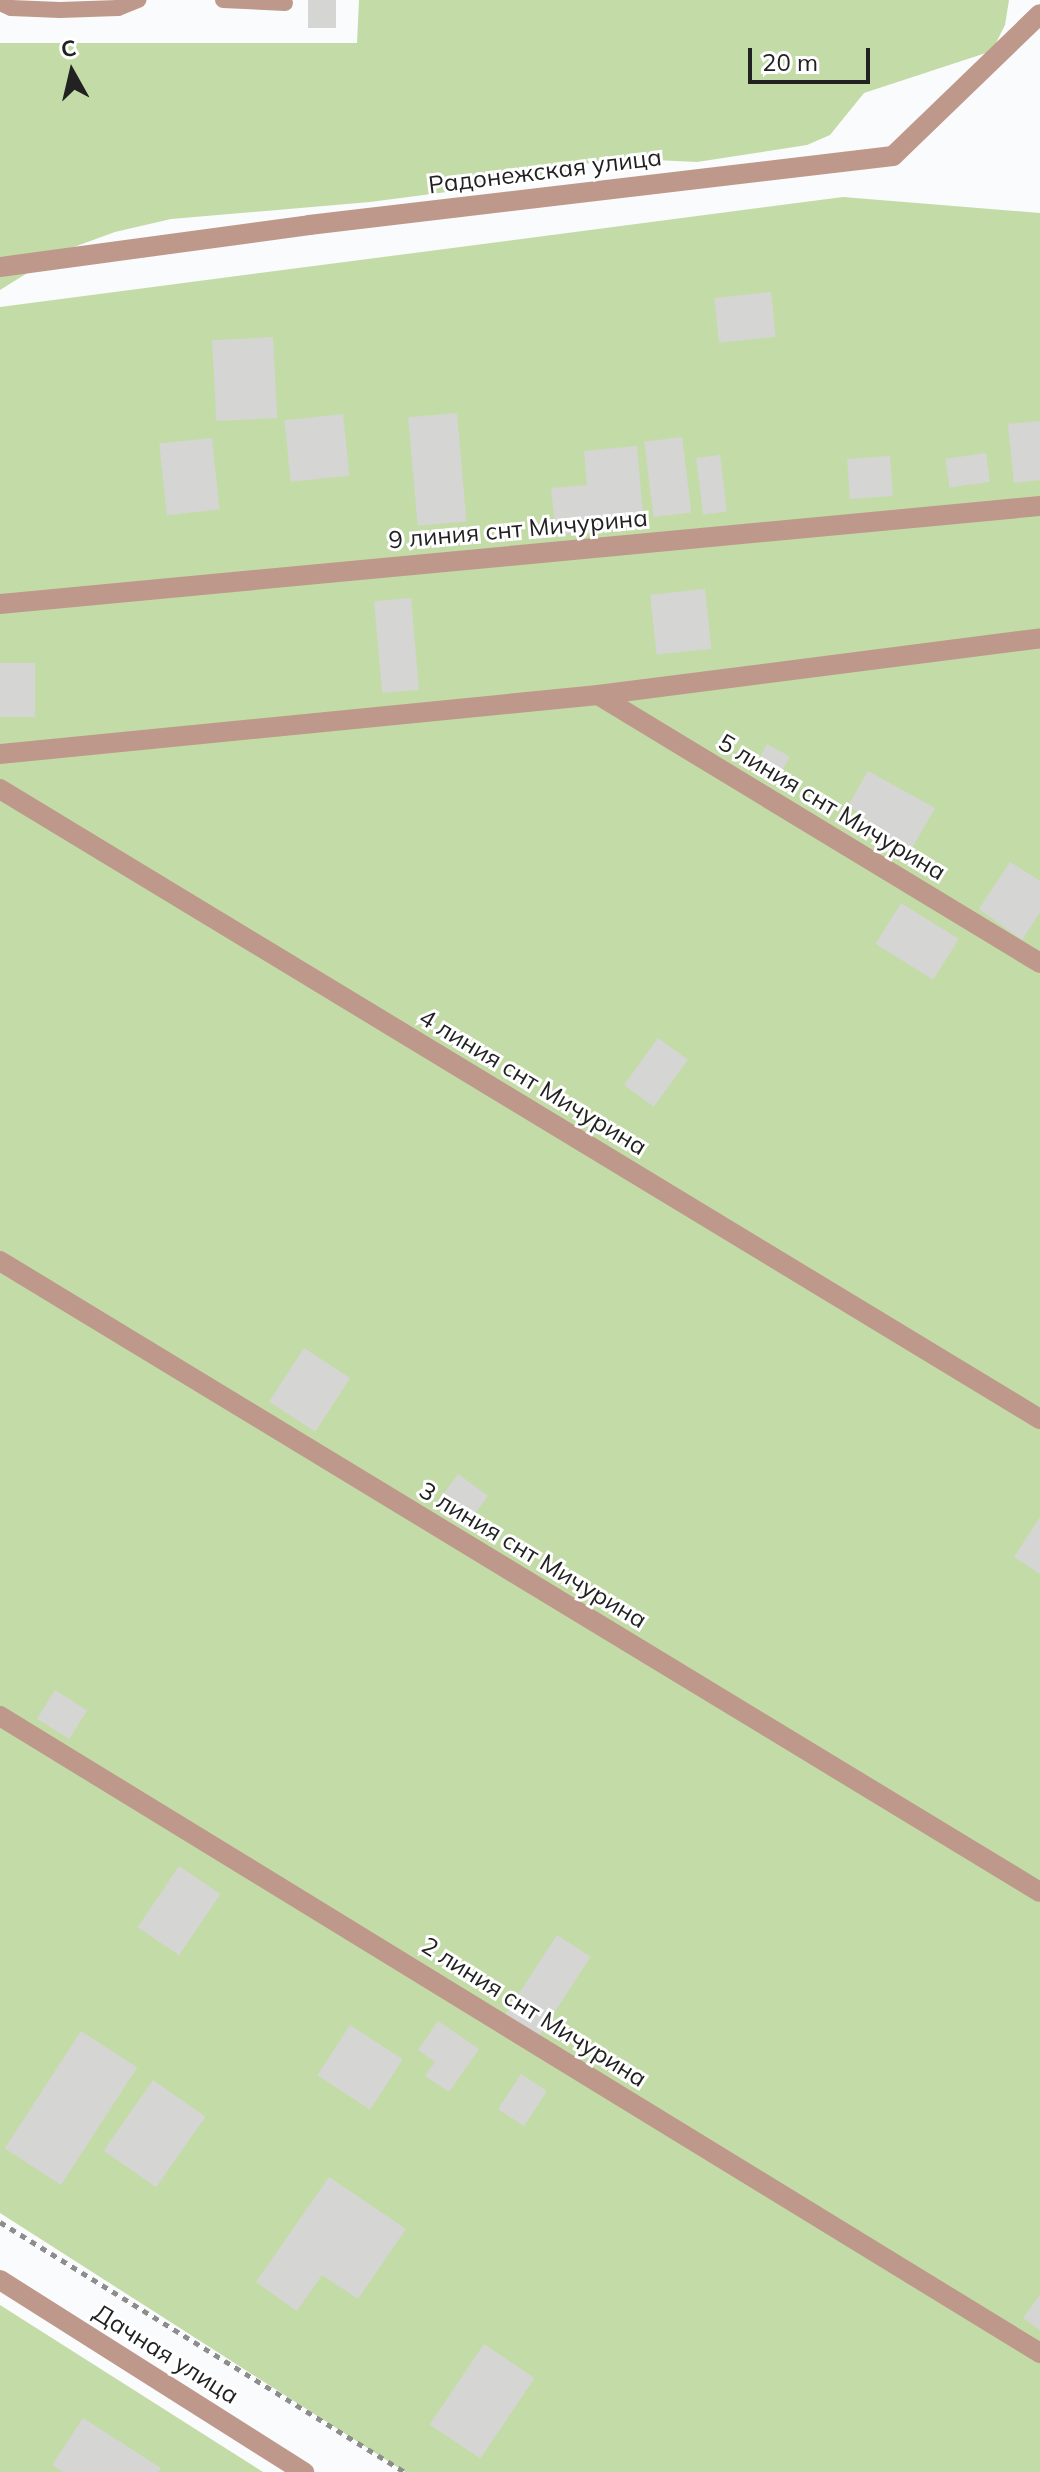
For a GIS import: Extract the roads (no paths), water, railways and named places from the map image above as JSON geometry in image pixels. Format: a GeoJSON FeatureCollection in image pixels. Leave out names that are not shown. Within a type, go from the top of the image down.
{"type":"FeatureCollection","features":[{"type":"Feature","properties":{"kind":"street","name":"Радонежская улица"},"geometry":{"type":"LineString","coordinates":[[0,267],[309,225],[893,156],[1040,14]]}},
{"type":"Feature","properties":{"kind":"street","name":"9 линия снт Мичурина"},"geometry":{"type":"LineString","coordinates":[[0,604],[1040,506]]}},
{"type":"Feature","properties":{"kind":"street"},"geometry":{"type":"LineString","coordinates":[[0,754],[598,695],[1040,638]]}},
{"type":"Feature","properties":{"kind":"street","name":"5 линия снт Мичурина"},"geometry":{"type":"LineString","coordinates":[[598,695],[1040,963]]}},
{"type":"Feature","properties":{"kind":"street","name":"4 линия снт Мичурина"},"geometry":{"type":"LineString","coordinates":[[0,789],[1040,1419]]}},
{"type":"Feature","properties":{"kind":"street","name":"3 линия снт Мичурина"},"geometry":{"type":"LineString","coordinates":[[0,1261],[1040,1892]]}},
{"type":"Feature","properties":{"kind":"street","name":"2 линия снт Мичурина"},"geometry":{"type":"LineString","coordinates":[[0,1716],[1040,2353]]}},
{"type":"Feature","properties":{"kind":"street","name":"Дачная улица"},"geometry":{"type":"LineString","coordinates":[[0,2280],[304,2472]]}},
{"type":"Feature","properties":{"kind":"lane"},"geometry":{"type":"LineString","coordinates":[[0,3],[11,8],[60,10],[118,8],[138,0]]}},
{"type":"Feature","properties":{"kind":"lane"},"geometry":{"type":"LineString","coordinates":[[223,0],[285,3]]}}]}
